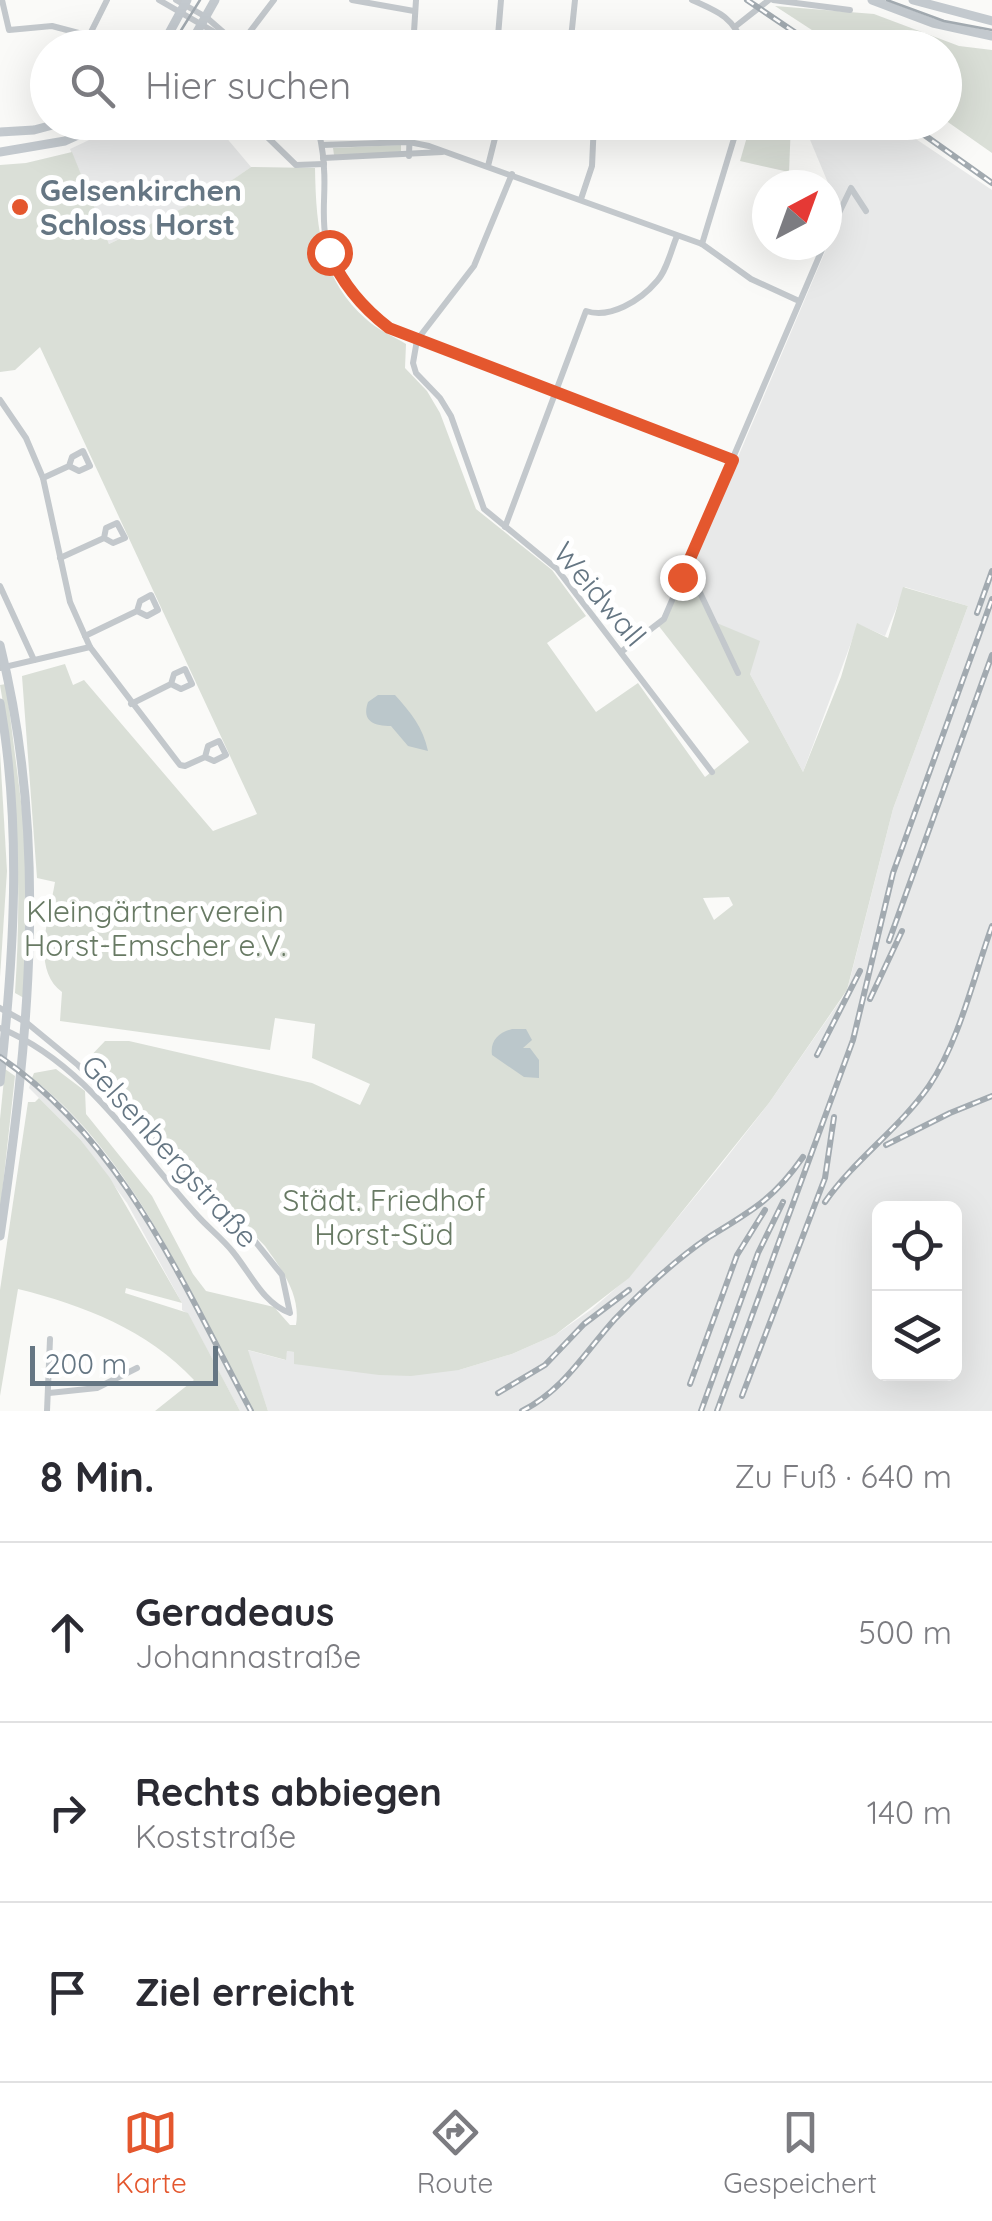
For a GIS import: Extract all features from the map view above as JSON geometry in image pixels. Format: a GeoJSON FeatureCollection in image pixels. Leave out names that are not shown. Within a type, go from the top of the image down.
{"type":"FeatureCollection","features":[{"type":"Feature","properties":{"kind":"main road"},"geometry":{"type":"LineString","coordinates":[[198,30],[215,0]]}},
{"type":"Feature","properties":{"kind":"main road"},"geometry":{"type":"LineString","coordinates":[[872,0],[932,23],[992,36]]}},
{"type":"Feature","properties":{"kind":"main road"},"geometry":{"type":"LineString","coordinates":[[919,1],[992,21]]}},
{"type":"Feature","properties":{"kind":"main road"},"geometry":{"type":"LineString","coordinates":[[170,30],[182,4]]}},
{"type":"Feature","properties":{"kind":"main road"},"geometry":{"type":"LineString","coordinates":[[0,132],[30,130]]}},
{"type":"Feature","properties":{"kind":"main road"},"geometry":{"type":"LineString","coordinates":[[0,152],[67,140]]}},
{"type":"Feature","properties":{"kind":"main road"},"geometry":{"type":"LineString","coordinates":[[0,644],[22,756],[30,850],[31,943],[26,1039],[0,1234]]}},
{"type":"Feature","properties":{"kind":"main road"},"geometry":{"type":"LineString","coordinates":[[0,703],[13,816],[14,913],[0,1082]]}},
{"type":"Feature","properties":{"kind":"street"},"geometry":{"type":"LineString","coordinates":[[2,0],[9,30],[52,26],[67,30]]}},
{"type":"Feature","properties":{"kind":"street"},"geometry":{"type":"LineString","coordinates":[[93,30],[107,0]]}},
{"type":"Feature","properties":{"kind":"street"},"geometry":{"type":"LineString","coordinates":[[159,0],[182,4],[216,30]]}},
{"type":"Feature","properties":{"kind":"street"},"geometry":{"type":"LineString","coordinates":[[252,30],[274,0]]}},
{"type":"Feature","properties":{"kind":"street"},"geometry":{"type":"LineString","coordinates":[[352,0],[414,11]]}},
{"type":"Feature","properties":{"kind":"street"},"geometry":{"type":"LineString","coordinates":[[413,30],[416,0]]}},
{"type":"Feature","properties":{"kind":"street"},"geometry":{"type":"LineString","coordinates":[[498,30],[501,0]]}},
{"type":"Feature","properties":{"kind":"street"},"geometry":{"type":"LineString","coordinates":[[572,30],[574,0]]}},
{"type":"Feature","properties":{"kind":"street"},"geometry":{"type":"LineString","coordinates":[[692,0],[713,8],[738,30]]}},
{"type":"Feature","properties":{"kind":"street"},"geometry":{"type":"LineString","coordinates":[[736,26],[769,1],[850,10]]}},
{"type":"Feature","properties":{"kind":"street"},"geometry":{"type":"LineString","coordinates":[[270,140],[296,165],[445,152]]}},
{"type":"Feature","properties":{"kind":"street"},"geometry":{"type":"LineString","coordinates":[[321,140],[324,224],[334,265],[373,315],[389,328],[733,460]]}},
{"type":"Feature","properties":{"kind":"street"},"geometry":{"type":"LineString","coordinates":[[488,166],[494,140]]}},
{"type":"Feature","properties":{"kind":"street"},"geometry":{"type":"LineString","coordinates":[[580,200],[592,166],[593,140]]}},
{"type":"Feature","properties":{"kind":"street"},"geometry":{"type":"LineString","coordinates":[[702,244],[733,140]]}},
{"type":"Feature","properties":{"kind":"street"},"geometry":{"type":"LineString","coordinates":[[322,145],[409,142],[488,166],[702,244],[751,280],[799,301]]}},
{"type":"Feature","properties":{"kind":"street"},"geometry":{"type":"LineString","coordinates":[[409,142],[409,156]]}},
{"type":"Feature","properties":{"kind":"street"},"geometry":{"type":"LineString","coordinates":[[418,340],[474,266],[512,174]]}},
{"type":"Feature","properties":{"kind":"street"},"geometry":{"type":"LineString","coordinates":[[842,203],[851,188],[866,210]]}},
{"type":"Feature","properties":{"kind":"street"},"geometry":{"type":"LineString","coordinates":[[505,527],[586,311],[606,315],[614,312],[652,286],[661,275],[677,236]]}},
{"type":"Feature","properties":{"kind":"street"},"geometry":{"type":"LineString","coordinates":[[621,652],[664,620],[817,260]]}},
{"type":"Feature","properties":{"kind":"street","name":"Weidwall"},"geometry":{"type":"LineString","coordinates":[[418,340],[413,364],[416,373],[451,416],[480,503],[557,569],[712,772]]}},
{"type":"Feature","properties":{"kind":"street"},"geometry":{"type":"LineString","coordinates":[[0,400],[26,438],[43,478],[70,602],[90,647],[180,765],[205,757]]}},
{"type":"Feature","properties":{"kind":"street"},"geometry":{"type":"LineString","coordinates":[[43,478],[69,466]]}},
{"type":"Feature","properties":{"kind":"street"},"geometry":{"type":"LineString","coordinates":[[60,558],[104,538]]}},
{"type":"Feature","properties":{"kind":"street"},"geometry":{"type":"LineString","coordinates":[[682,577],[695,582],[738,673]]}},
{"type":"Feature","properties":{"kind":"street"},"geometry":{"type":"LineString","coordinates":[[0,586],[34,660]]}},
{"type":"Feature","properties":{"kind":"street"},"geometry":{"type":"LineString","coordinates":[[85,636],[137,610]]}},
{"type":"Feature","properties":{"kind":"street"},"geometry":{"type":"LineString","coordinates":[[3,667],[90,647]]}},
{"type":"Feature","properties":{"kind":"street"},"geometry":{"type":"LineString","coordinates":[[130,704],[172,684]]}},
{"type":"Feature","properties":{"kind":"street"},"geometry":{"type":"LineString","coordinates":[[4,1010],[27,1023]]}},
{"type":"Feature","properties":{"kind":"street","name":"Gelsenbergstraße"},"geometry":{"type":"LineString","coordinates":[[26,1039],[71,1072],[102,1103],[196,1214],[232,1250],[274,1307],[290,1313],[282,1275],[250,1235],[88,1074],[27,1023]]}},
{"type":"Feature","properties":{"kind":"street"},"geometry":{"type":"LineString","coordinates":[[3,1030],[26,1039]]}},
{"type":"Feature","properties":{"kind":"street"},"geometry":{"type":"LineString","coordinates":[[47,1411],[50,1339]]}},
{"type":"Feature","properties":{"kind":"street"},"geometry":{"type":"LineString","coordinates":[[49,1393],[98,1388],[137,1368]]}},
{"type":"Feature","properties":{"kind":"shaded area"},"geometry":{"type":"Polygon","coordinates":[[[89,140],[228,140],[251,167],[213,194],[109,244],[70,149],[89,140]]]}},
{"type":"Feature","properties":{"kind":"shaded area"},"geometry":{"type":"Polygon","coordinates":[[[810,140],[917,140],[992,190],[992,1411],[268,1411],[247,1350],[285,1360],[287,1351],[459,1370],[512,1354],[555,1335],[592,1309],[629,1277],[720,1166],[847,991],[893,809],[968,606],[905,587],[885,636],[858,624],[803,772],[750,674],[682,577],[822,260],[842,260],[842,170],[823,170],[810,140]]]}},
{"type":"Feature","properties":{"kind":"shaded area"},"geometry":{"type":"Polygon","coordinates":[[[378,695],[395,695],[416,721],[428,751],[408,746],[391,726],[375,724],[368,718],[368,702],[378,695]]]}},
{"type":"Feature","properties":{"kind":"shaded area"},"geometry":{"type":"Polygon","coordinates":[[[512,1029],[526,1029],[532,1040],[523,1048],[530,1048],[539,1060],[539,1078],[524,1077],[492,1055],[496,1038],[512,1029]]]}},
{"type":"Feature","properties":{"kind":"shaded area"},"geometry":{"type":"Polygon","coordinates":[[[32,1078],[77,1119],[132,1189],[253,1411],[240,1411],[127,1203],[80,1139],[29,1088],[32,1078]]]}},
{"type":"Feature","properties":{"kind":"green space"},"geometry":{"type":"Polygon","coordinates":[[[775,6],[874,14],[916,30],[812,30],[775,6]]]}},
{"type":"Feature","properties":{"kind":"green space"},"geometry":{"type":"Polygon","coordinates":[[[962,46],[992,50],[992,153],[962,132],[962,46]]]}},
{"type":"Feature","properties":{"kind":"green space"},"geometry":{"type":"Polygon","coordinates":[[[746,140],[790,140],[789,170],[740,161],[746,140]]]}},
{"type":"Feature","properties":{"kind":"green space"},"geometry":{"type":"Polygon","coordinates":[[[401,145],[401,153],[334,155],[333,148],[401,145]]]}},
{"type":"Feature","properties":{"kind":"green space"},"geometry":{"type":"Polygon","coordinates":[[[72,152],[109,244],[212,194],[251,167],[315,168],[319,230],[339,287],[366,319],[406,344],[405,368],[427,391],[440,413],[476,509],[552,570],[586,616],[547,643],[596,712],[638,683],[705,777],[749,742],[658,625],[682,577],[695,582],[712,621],[760,641],[750,674],[803,772],[841,677],[857,623],[888,638],[903,587],[968,606],[893,809],[847,990],[769,1103],[629,1278],[555,1335],[512,1354],[459,1370],[411,1376],[294,1364],[294,1352],[287,1351],[286,1360],[248,1350],[268,1411],[253,1411],[183,1277],[131,1189],[69,1111],[32,1078],[34,1073],[56,1069],[85,1091],[86,1114],[152,1196],[206,1291],[274,1307],[290,1325],[296,1325],[293,1293],[265,1246],[85,1062],[105,1041],[129,1041],[312,1083],[360,1105],[370,1084],[312,1058],[315,1024],[275,1018],[270,1050],[60,1021],[62,992],[47,970],[45,940],[55,882],[37,878],[22,676],[65,664],[73,685],[84,680],[213,831],[257,814],[40,347],[15,370],[0,372],[0,165],[72,152]],[[729,897],[703,898],[714,920],[733,905],[729,897]]]}},
{"type":"Feature","properties":{"kind":"green space"},"geometry":{"type":"Polygon","coordinates":[[[6,684],[24,825],[24,998],[15,993],[18,877],[15,800],[0,685],[6,684]]]}},
{"type":"Feature","properties":{"kind":"green space"},"geometry":{"type":"Polygon","coordinates":[[[0,752],[7,871],[0,977],[0,752]]]}},
{"type":"Feature","properties":{"kind":"green space"},"geometry":{"type":"Polygon","coordinates":[[[5,1069],[15,1076],[0,1212],[0,1119],[5,1069]]]}},
{"type":"Feature","properties":{"kind":"green space"},"geometry":{"type":"Polygon","coordinates":[[[39,1098],[80,1139],[110,1178],[182,1303],[126,1288],[125,1293],[188,1313],[240,1411],[155,1411],[194,1380],[176,1362],[113,1322],[18,1289],[0,1396],[0,1290],[28,1102],[39,1098]]]}},
{"type":"Feature","properties":{"kind":"tram line"},"geometry":{"type":"LineString","coordinates":[[181,30],[200,0]]}},
{"type":"Feature","properties":{"kind":"tram line"},"geometry":{"type":"LineString","coordinates":[[887,0],[944,21],[992,30]]}},
{"type":"Feature","properties":{"kind":"railway"},"geometry":{"type":"LineString","coordinates":[[747,0],[791,30]]}},
{"type":"Feature","properties":{"kind":"railway"},"geometry":{"type":"LineString","coordinates":[[931,140],[992,183]]}},
{"type":"Feature","properties":{"kind":"railway"},"geometry":{"type":"LineString","coordinates":[[977,613],[992,571]]}},
{"type":"Feature","properties":{"kind":"railway"},"geometry":{"type":"LineString","coordinates":[[717,1411],[853,1040],[893,873],[992,599]]}},
{"type":"Feature","properties":{"kind":"railway"},"geometry":{"type":"LineString","coordinates":[[889,941],[992,655]]}},
{"type":"Feature","properties":{"kind":"railway"},"geometry":{"type":"LineString","coordinates":[[825,1202],[917,1102],[940,1069],[992,926]]}},
{"type":"Feature","properties":{"kind":"railway"},"geometry":{"type":"LineString","coordinates":[[870,999],[902,931]]}},
{"type":"Feature","properties":{"kind":"railway"},"geometry":{"type":"LineString","coordinates":[[817,1055],[860,971]]}},
{"type":"Feature","properties":{"kind":"railway"},"geometry":{"type":"LineString","coordinates":[[0,1057],[44,1091],[116,1173],[174,1265],[251,1411]]}},
{"type":"Feature","properties":{"kind":"railway"},"geometry":{"type":"LineString","coordinates":[[886,1145],[992,1096]]}},
{"type":"Feature","properties":{"kind":"railway"},"geometry":{"type":"LineString","coordinates":[[742,1396],[825,1178],[834,1117]]}},
{"type":"Feature","properties":{"kind":"railway"},"geometry":{"type":"LineString","coordinates":[[522,1411],[562,1381],[615,1319],[660,1275],[760,1203],[782,1184],[803,1157]]}},
{"type":"Feature","properties":{"kind":"railway"},"geometry":{"type":"LineString","coordinates":[[701,1411],[758,1253],[783,1202]]}},
{"type":"Feature","properties":{"kind":"railway"},"geometry":{"type":"LineString","coordinates":[[690,1384],[737,1255],[765,1210]]}},
{"type":"Feature","properties":{"kind":"railway"},"geometry":{"type":"LineString","coordinates":[[498,1393],[545,1365],[584,1324],[629,1290]]}},
{"type":"Feature","properties":{"kind":"place","name":"Gelsenkirchen Schloss Horst"},"geometry":{"type":"Point","coordinates":[20,207]}},
{"type":"Feature","properties":{"kind":"route"},"geometry":{"type":"LineString","coordinates":[[329,252],[343,280],[389,328],[733,460],[682,577]]}},
{"type":"Feature","properties":{"kind":"park label","name":"Kleingärtnerverein Horst-Emscher e.V."},"geometry":{"type":"Point","coordinates":[155,928]}},
{"type":"Feature","properties":{"kind":"park label","name":"Städt. Friedhof Horst-Süd"},"geometry":{"type":"Point","coordinates":[384,1217]}}]}
